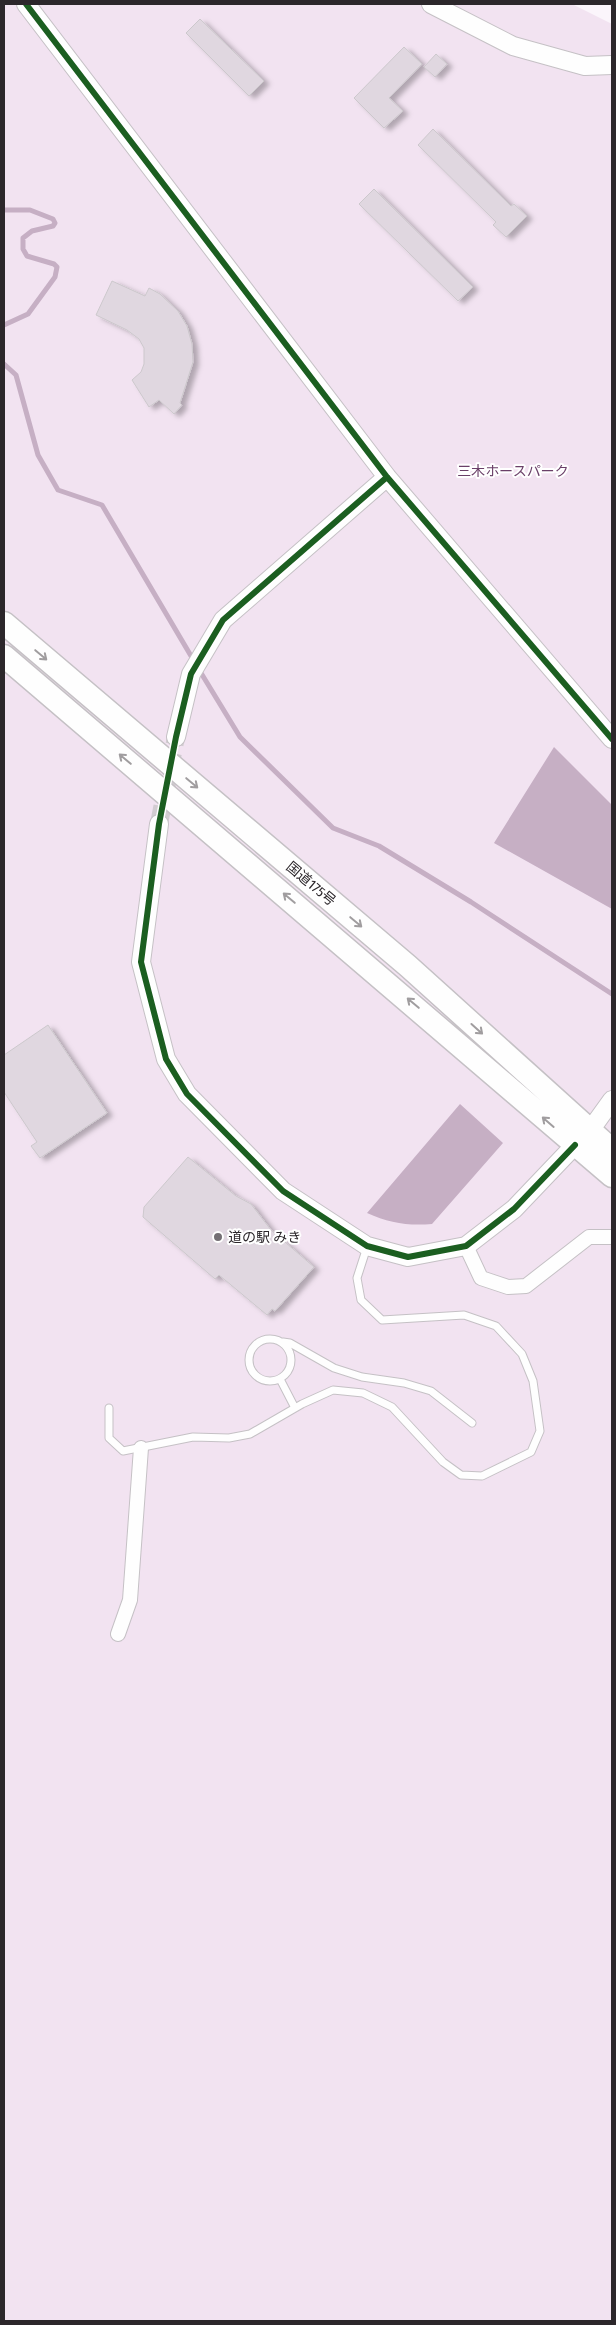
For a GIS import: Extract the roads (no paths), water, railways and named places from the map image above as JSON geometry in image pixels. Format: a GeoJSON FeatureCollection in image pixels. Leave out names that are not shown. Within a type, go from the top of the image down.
{"type":"FeatureCollection","features":[{"type":"Feature","properties":{"kind":"highway","name":"国道175号"},"geometry":{"type":"LineString","coordinates":[[4,624],[408,966],[582,1139],[612,1176]]}},
{"type":"Feature","properties":{"kind":"highway","name":"国道175号"},"geometry":{"type":"LineString","coordinates":[[4,656],[440,1027],[582,1139],[612,1150]]}},
{"type":"Feature","properties":{"kind":"street"},"geometry":{"type":"LineString","coordinates":[[26,4],[387,477],[612,739]]}},
{"type":"Feature","properties":{"kind":"street"},"geometry":{"type":"LineString","coordinates":[[431,4],[513,46],[585,66],[612,64]]}},
{"type":"Feature","properties":{"kind":"street"},"geometry":{"type":"LineString","coordinates":[[176,737],[191,674],[223,620],[387,477]]}},
{"type":"Feature","properties":{"kind":"street"},"geometry":{"type":"LineString","coordinates":[[159,824],[141,962],[166,1059],[187,1094],[284,1191],[367,1246],[408,1257],[466,1246],[514,1209],[582,1139],[612,1100]]}},
{"type":"Feature","properties":{"kind":"street"},"geometry":{"type":"LineString","coordinates":[[466,1246],[481,1278],[508,1287],[526,1286],[589,1237],[612,1238]]}},
{"type":"Feature","properties":{"kind":"street"},"geometry":{"type":"LineString","coordinates":[[118,1634],[130,1600],[141,1448]]}},
{"type":"Feature","properties":{"kind":"lane"},"geometry":{"type":"LineString","coordinates":[[109,1408],[109,1438],[123,1451],[193,1437],[229,1438],[250,1434],[295,1408],[333,1390],[363,1393],[392,1407],[444,1462],[461,1474],[482,1476],[531,1452],[540,1431],[533,1382],[522,1354],[496,1326],[464,1315],[382,1320],[361,1300],[357,1278],[367,1246]]}},
{"type":"Feature","properties":{"kind":"lane"},"geometry":{"type":"LineString","coordinates":[[283,1342],[288,1347],[292,1361],[286,1375],[280,1379],[266,1380],[255,1374],[249,1362],[249,1356],[255,1344],[269,1338],[290,1343],[334,1368],[362,1377],[404,1383],[431,1391],[472,1423]]}},
{"type":"Feature","properties":{"kind":"lane"},"geometry":{"type":"LineString","coordinates":[[280,1379],[295,1408]]}},
{"type":"Feature","properties":{"kind":"waterway"},"geometry":{"type":"LineString","coordinates":[[4,210],[30,210],[53,219],[55,223],[53,226],[32,231],[23,238],[23,249],[27,256],[54,264],[57,267],[55,277],[28,314],[4,325]]}},
{"type":"Feature","properties":{"kind":"waterway"},"geometry":{"type":"LineString","coordinates":[[4,364],[16,375],[38,455],[58,490],[102,505],[194,661]]}},
{"type":"Feature","properties":{"kind":"waterway"},"geometry":{"type":"LineString","coordinates":[[198,668],[240,737],[333,828],[379,846],[471,902],[612,994]]}},
{"type":"Feature","properties":{"kind":"tunnel"},"geometry":{"type":"LineString","coordinates":[[159,824],[176,737]]}},
{"type":"Feature","properties":{"kind":"place","name":"道の駅 みき"},"geometry":{"type":"Point","coordinates":[218,1237]}},
{"type":"Feature","properties":{"kind":"park label","name":"三木ホースパーク"},"geometry":{"type":"Point","coordinates":[513,471]}}]}
